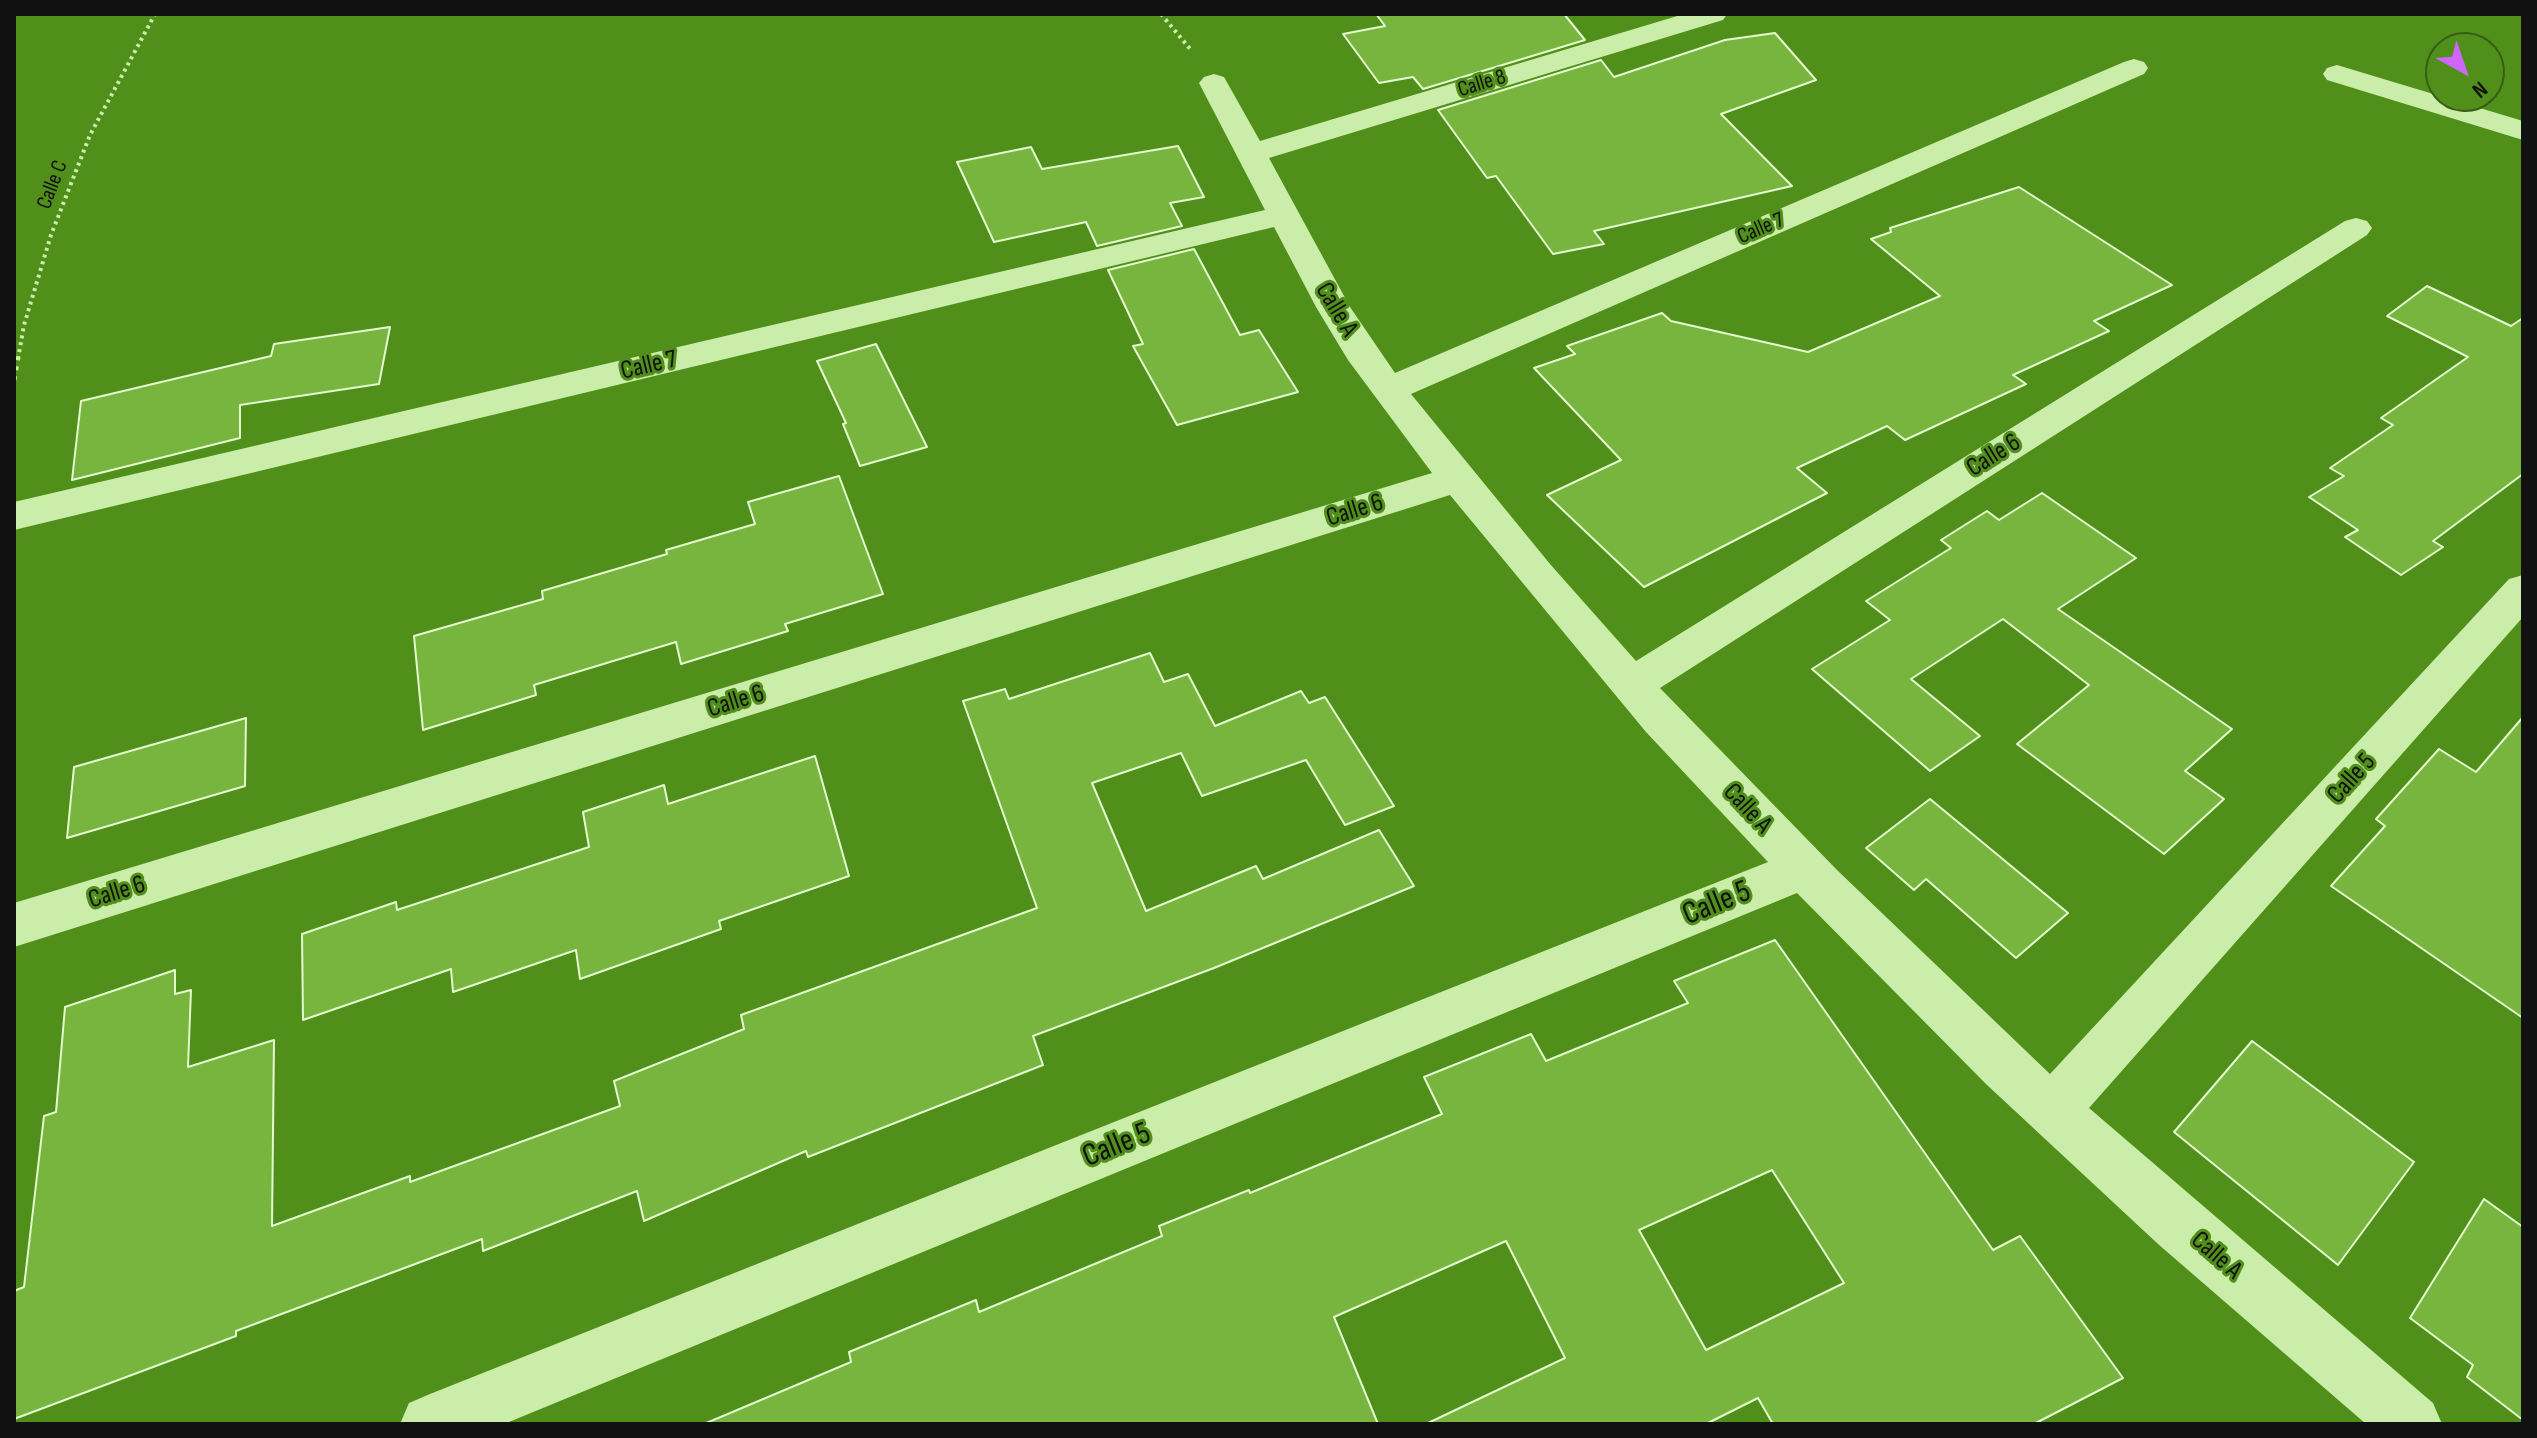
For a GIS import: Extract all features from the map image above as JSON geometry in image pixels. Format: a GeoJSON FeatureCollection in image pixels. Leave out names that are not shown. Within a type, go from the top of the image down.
{"type":"FeatureCollection","features":[{"type":"Feature","properties":{"kind":"street","name":"Calle 8"},"geometry":{"type":"LineString","coordinates":[[1251,154],[1713,14]]}},
{"type":"Feature","properties":{"kind":"street","name":"Calle 7"},"geometry":{"type":"LineString","coordinates":[[1389,390],[2134,68]]}},
{"type":"Feature","properties":{"kind":"street"},"geometry":{"type":"LineString","coordinates":[[2337,74],[2523,131]]}},
{"type":"Feature","properties":{"kind":"street","name":"Calle A"},"geometry":{"type":"LineString","coordinates":[[1214,83],[1333,307],[1389,390],[1536,575],[1631,685],[1803,869],[2052,1110],[2178,1224],[2412,1424]]}},
{"type":"Feature","properties":{"kind":"street","name":"Calle 7"},"geometry":{"type":"LineString","coordinates":[[14,516],[1283,215]]}},
{"type":"Feature","properties":{"kind":"street","name":"Calle 6"},"geometry":{"type":"LineString","coordinates":[[1631,685],[2356,228]]}},
{"type":"Feature","properties":{"kind":"street","name":"Calle 6"},"geometry":{"type":"LineString","coordinates":[[14,925],[1458,479]]}},
{"type":"Feature","properties":{"kind":"street","name":"Calle 5"},"geometry":{"type":"LineString","coordinates":[[2052,1110],[2523,590]]}},
{"type":"Feature","properties":{"kind":"street","name":"Calle 5"},"geometry":{"type":"LineString","coordinates":[[430,1424],[1803,869]]}},
{"type":"Feature","properties":{"kind":"path","name":"Calle C"},"geometry":{"type":"LineString","coordinates":[[14,380],[24,325],[51,235],[90,135],[155,14]]}},
{"type":"Feature","properties":{"kind":"building"},"geometry":{"type":"Polygon","coordinates":[[[1376,14],[1564,14],[1585,40],[1423,89],[1413,77],[1379,83],[1343,34],[1385,26],[1376,14]]]}},
{"type":"Feature","properties":{"kind":"building"},"geometry":{"type":"Polygon","coordinates":[[[1775,33],[1816,80],[1721,114],[1792,186],[1594,231],[1604,244],[1553,254],[1496,176],[1487,178],[1438,110],[1601,60],[1614,77],[1725,40],[1775,33]]]}},
{"type":"Feature","properties":{"kind":"building"},"geometry":{"type":"Polygon","coordinates":[[[1178,146],[1204,197],[1170,203],[1182,226],[1097,246],[1086,222],[994,242],[957,162],[1031,147],[1042,169],[1178,146]]]}},
{"type":"Feature","properties":{"kind":"building"},"geometry":{"type":"Polygon","coordinates":[[[2019,187],[2172,285],[2094,321],[2109,331],[2013,375],[2026,384],[1905,440],[1887,426],[1797,468],[1827,493],[1644,587],[1547,495],[1621,460],[1534,368],[1575,354],[1567,346],[1662,313],[1671,321],[1808,352],[1940,296],[1871,239],[1891,232],[1890,228],[2019,187]]]}},
{"type":"Feature","properties":{"kind":"building"},"geometry":{"type":"Polygon","coordinates":[[[1194,249],[1240,335],[1259,330],[1298,392],[1177,425],[1133,346],[1143,344],[1108,270],[1194,249]]]}},
{"type":"Feature","properties":{"kind":"building"},"geometry":{"type":"Polygon","coordinates":[[[2427,286],[2511,326],[2523,318],[2523,474],[2433,541],[2443,547],[2401,575],[2345,537],[2358,530],[2309,497],[2344,476],[2330,468],[2393,425],[2381,418],[2468,357],[2387,316],[2427,286]]]}},
{"type":"Feature","properties":{"kind":"building"},"geometry":{"type":"Polygon","coordinates":[[[390,327],[379,384],[240,405],[240,438],[72,480],[81,401],[271,356],[274,344],[390,327]]]}},
{"type":"Feature","properties":{"kind":"building"},"geometry":{"type":"Polygon","coordinates":[[[876,344],[927,447],[860,466],[843,424],[846,423],[817,361],[876,344]]]}},
{"type":"Feature","properties":{"kind":"building"},"geometry":{"type":"Polygon","coordinates":[[[839,476],[883,594],[785,624],[788,631],[681,664],[676,642],[534,685],[536,695],[423,730],[414,636],[543,599],[542,591],[755,524],[748,502],[839,476]]]}},
{"type":"Feature","properties":{"kind":"building"},"geometry":{"type":"Polygon","coordinates":[[[2042,493],[2136,558],[2058,609],[2232,729],[2185,771],[2224,799],[2164,854],[2017,744],[2089,685],[2003,619],[1911,679],[1980,736],[1930,771],[1812,669],[1890,620],[1866,601],[1951,548],[1941,540],[1987,511],[1999,520],[2042,493]]]}},
{"type":"Feature","properties":{"kind":"building"},"geometry":{"type":"Polygon","coordinates":[[[1150,653],[1164,682],[1188,674],[1215,726],[1301,691],[1309,703],[1325,697],[1394,806],[1345,825],[1306,760],[1202,796],[1181,753],[1092,783],[1146,911],[1256,866],[1263,879],[1379,830],[1414,886],[1214,968],[1033,1036],[1043,1065],[808,1157],[806,1151],[644,1221],[637,1191],[483,1251],[482,1239],[236,1331],[236,1336],[14,1419],[14,1291],[24,1287],[44,1116],[56,1112],[65,1007],[175,970],[175,994],[191,990],[188,1067],[274,1040],[272,1226],[410,1176],[410,1182],[620,1106],[614,1081],[744,1029],[741,1015],[1037,908],[963,701],[1005,689],[1009,699],[1150,653]]]}},
{"type":"Feature","properties":{"kind":"building"},"geometry":{"type":"Polygon","coordinates":[[[2523,717],[2523,1018],[2331,886],[2385,826],[2376,819],[2439,749],[2476,772],[2523,717]]]}},
{"type":"Feature","properties":{"kind":"building"},"geometry":{"type":"Polygon","coordinates":[[[246,718],[245,786],[67,838],[74,767],[246,718]]]}},
{"type":"Feature","properties":{"kind":"building"},"geometry":{"type":"Polygon","coordinates":[[[815,756],[849,876],[719,921],[721,929],[580,979],[576,950],[453,992],[451,969],[303,1020],[302,934],[396,902],[397,910],[589,847],[583,812],[664,785],[668,804],[815,756]]]}},
{"type":"Feature","properties":{"kind":"building"},"geometry":{"type":"Polygon","coordinates":[[[1930,799],[2068,913],[2016,958],[1926,879],[1914,890],[1866,848],[1930,799]]]}},
{"type":"Feature","properties":{"kind":"building"},"geometry":{"type":"Polygon","coordinates":[[[1775,940],[1993,1250],[2020,1236],[2123,1378],[2034,1424],[1773,1424],[1758,1398],[1706,1424],[1426,1424],[1565,1358],[1506,1241],[1334,1317],[1378,1424],[704,1424],[851,1362],[849,1352],[976,1300],[979,1312],[1162,1236],[1159,1226],[1249,1190],[1250,1193],[1442,1114],[1424,1077],[1531,1034],[1546,1061],[1688,1003],[1674,981],[1775,940]],[[1772,1170],[1639,1230],[1706,1350],[1844,1283],[1772,1170]]]}},
{"type":"Feature","properties":{"kind":"building"},"geometry":{"type":"Polygon","coordinates":[[[2252,1041],[2414,1162],[2338,1265],[2174,1132],[2252,1041]]]}},
{"type":"Feature","properties":{"kind":"building"},"geometry":{"type":"Polygon","coordinates":[[[2484,1199],[2523,1227],[2523,1420],[2467,1377],[2473,1365],[2410,1318],[2484,1199]]]}}]}
